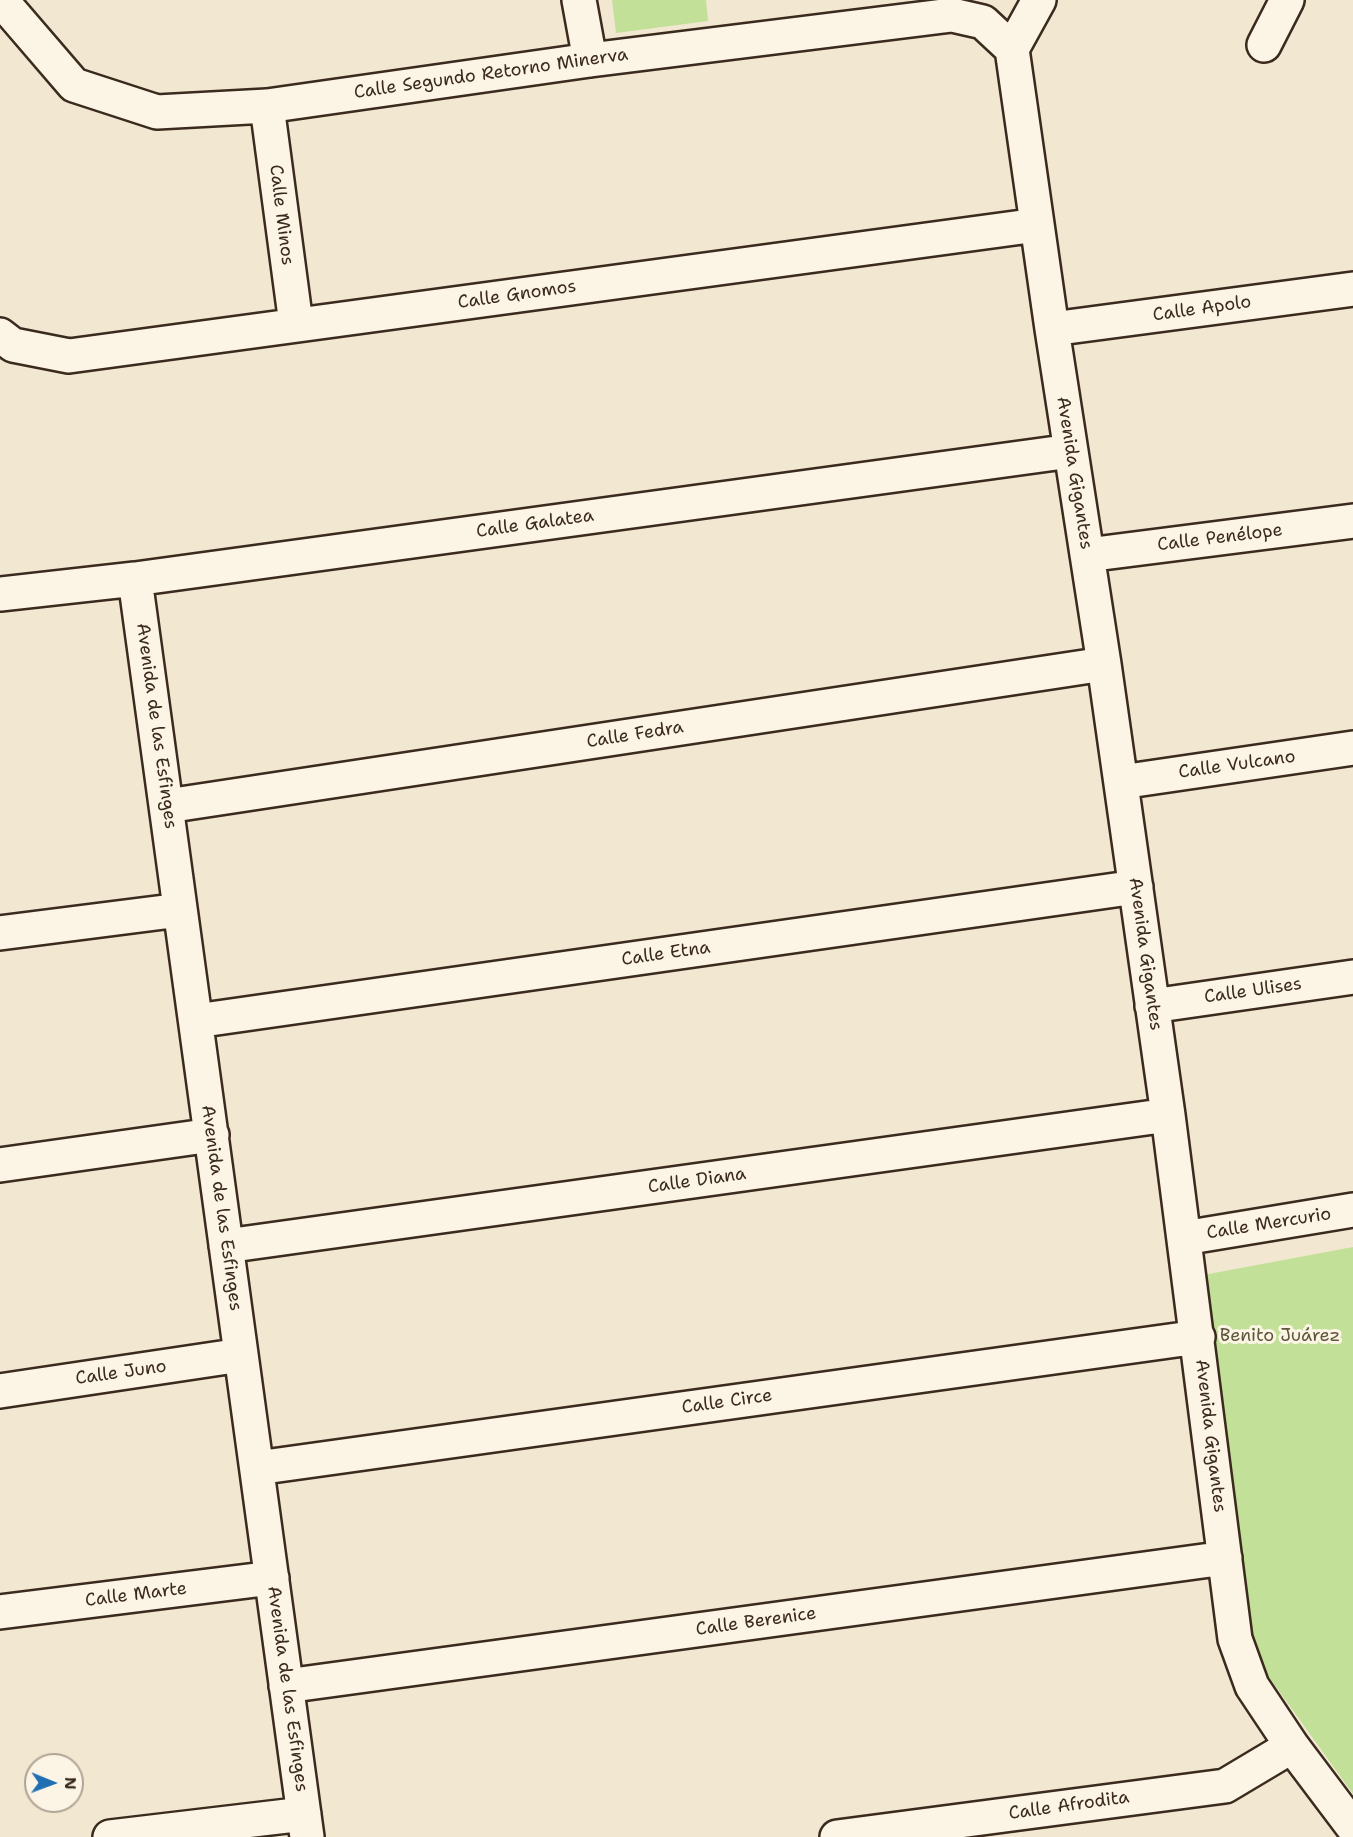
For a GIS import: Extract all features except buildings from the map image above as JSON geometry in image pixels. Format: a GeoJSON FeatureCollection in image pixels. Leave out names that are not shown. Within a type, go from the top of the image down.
{"type":"FeatureCollection","features":[{"type":"Feature","properties":{"kind":"street","name":"Calle Segundo Retorno Minerva"},"geometry":{"type":"LineString","coordinates":[[1,0],[74,85],[157,112],[267,106],[590,60],[952,15],[983,22],[1012,49]]}},
{"type":"Feature","properties":{"kind":"street"},"geometry":{"type":"LineString","coordinates":[[579,0],[590,60]]}},
{"type":"Feature","properties":{"kind":"street"},"geometry":{"type":"LineString","coordinates":[[1012,49],[1039,0]]}},
{"type":"Feature","properties":{"kind":"street"},"geometry":{"type":"LineString","coordinates":[[1264,45],[1287,0]]}},
{"type":"Feature","properties":{"kind":"street","name":"Avenida Gigantes"},"geometry":{"type":"LineString","coordinates":[[1012,49],[1052,329],[1104,664],[1168,1115],[1235,1639],[1252,1686],[1292,1746],[1353,1827]]}},
{"type":"Feature","properties":{"kind":"street","name":"Calle Minos"},"geometry":{"type":"LineString","coordinates":[[267,106],[296,324]]}},
{"type":"Feature","properties":{"kind":"street","name":"Calle Gnomos"},"geometry":{"type":"LineString","coordinates":[[0,335],[13,345],[69,356],[1037,225]]}},
{"type":"Feature","properties":{"kind":"street","name":"Calle Apolo"},"geometry":{"type":"LineString","coordinates":[[1052,329],[1353,289]]}},
{"type":"Feature","properties":{"kind":"street","name":"Calle Galatea"},"geometry":{"type":"LineString","coordinates":[[0,594],[135,579],[1071,451]]}},
{"type":"Feature","properties":{"kind":"street","name":"Calle Penélope"},"geometry":{"type":"LineString","coordinates":[[1086,555],[1353,521]]}},
{"type":"Feature","properties":{"kind":"street","name":"Avenida de las Esfinges"},"geometry":{"type":"LineString","coordinates":[[135,579],[306,1826]]}},
{"type":"Feature","properties":{"kind":"street","name":"Calle Fedra"},"geometry":{"type":"LineString","coordinates":[[167,806],[1104,664]]}},
{"type":"Feature","properties":{"kind":"street","name":"Calle Vulcano"},"geometry":{"type":"LineString","coordinates":[[1121,782],[1353,748]]}},
{"type":"Feature","properties":{"kind":"street","name":"Calle Etna"},"geometry":{"type":"LineString","coordinates":[[196,1021],[1136,887]]}},
{"type":"Feature","properties":{"kind":"street"},"geometry":{"type":"LineString","coordinates":[[0,933],[180,910]]}},
{"type":"Feature","properties":{"kind":"street","name":"Calle Ulises"},"geometry":{"type":"LineString","coordinates":[[1152,1006],[1353,977]]}},
{"type":"Feature","properties":{"kind":"street","name":"Calle Diana"},"geometry":{"type":"LineString","coordinates":[[226,1246],[1168,1115]]}},
{"type":"Feature","properties":{"kind":"street"},"geometry":{"type":"LineString","coordinates":[[0,1165],[212,1135]]}},
{"type":"Feature","properties":{"kind":"street","name":"Calle Mercurio"},"geometry":{"type":"LineString","coordinates":[[1184,1238],[1353,1210]]}},
{"type":"Feature","properties":{"kind":"street","name":"Calle Circe"},"geometry":{"type":"LineString","coordinates":[[257,1468],[1198,1337]]}},
{"type":"Feature","properties":{"kind":"street","name":"Calle Juno"},"geometry":{"type":"LineString","coordinates":[[0,1391],[241,1355]]}},
{"type":"Feature","properties":{"kind":"street","name":"Calle Berenice"},"geometry":{"type":"LineString","coordinates":[[286,1686],[1225,1558]]}},
{"type":"Feature","properties":{"kind":"street","name":"Calle Marte"},"geometry":{"type":"LineString","coordinates":[[0,1612],[272,1578]]}},
{"type":"Feature","properties":{"kind":"street","name":"Calle Afrodita"},"geometry":{"type":"LineString","coordinates":[[837,1837],[1225,1786],[1292,1746]]}},
{"type":"Feature","properties":{"kind":"street"},"geometry":{"type":"LineString","coordinates":[[110,1837],[306,1826]]}},
{"type":"Feature","properties":{"kind":"green space"},"geometry":{"type":"Polygon","coordinates":[[[612,0],[706,0],[708,21],[616,33],[612,0]]]}},
{"type":"Feature","properties":{"kind":"green space","name":"Benito Juárez"},"geometry":{"type":"Polygon","coordinates":[[[1353,1247],[1353,1794],[1243,1641],[1198,1276],[1353,1247]]]}}]}
